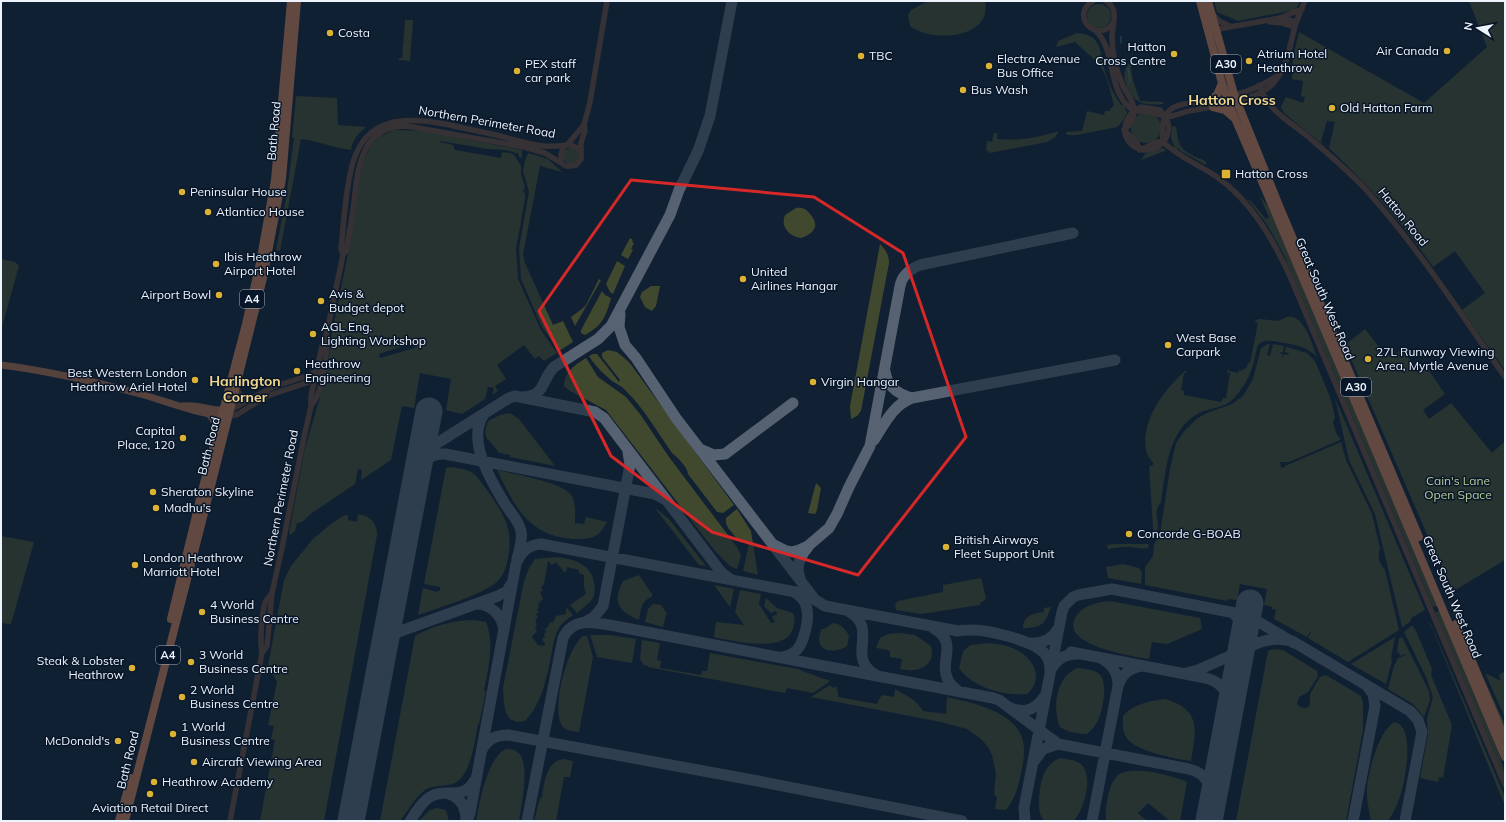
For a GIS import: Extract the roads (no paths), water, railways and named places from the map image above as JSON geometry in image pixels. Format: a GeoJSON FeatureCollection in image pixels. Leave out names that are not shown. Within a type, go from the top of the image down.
{"type":"FeatureCollection","features":[{"type":"Feature","properties":{"kind":"highway","name":"Bath Road"},"geometry":{"type":"LineString","coordinates":[[125,821],[226,413],[253,294],[274,186],[292,1]]}},
{"type":"Feature","properties":{"kind":"highway","name":"Bath Road"},"geometry":{"type":"LineString","coordinates":[[119,821],[219,428],[236,387],[263,278],[282,179],[298,1]]}},
{"type":"Feature","properties":{"kind":"highway","name":"Great South West Road"},"geometry":{"type":"LineString","coordinates":[[1200,1],[1214,32],[1235,120],[1272,204],[1505,757]]}},
{"type":"Feature","properties":{"kind":"highway","name":"Great South West Road"},"geometry":{"type":"LineString","coordinates":[[1208,1],[1222,83],[1278,202],[1491,706]]}},
{"type":"Feature","properties":{"kind":"highway"},"geometry":{"type":"LineString","coordinates":[[1222,83],[1211,104],[1226,111],[1235,120]]}},
{"type":"Feature","properties":{"kind":"highway"},"geometry":{"type":"LineString","coordinates":[[1491,706],[1505,734]]}},
{"type":"Feature","properties":{"kind":"highway","name":"A30"},"geometry":{"type":"LineString","coordinates":[[1491,706],[1505,739]]}},
{"type":"Feature","properties":{"kind":"main road"},"geometry":{"type":"LineString","coordinates":[[1,365],[54,373],[144,395],[183,406],[191,410],[209,414],[226,413]]}},
{"type":"Feature","properties":{"kind":"main road"},"geometry":{"type":"LineString","coordinates":[[183,406],[190,405],[226,413]]}},
{"type":"Feature","properties":{"kind":"main road"},"geometry":{"type":"LineString","coordinates":[[209,414],[219,428]]}},
{"type":"Feature","properties":{"kind":"street"},"geometry":{"type":"LineString","coordinates":[[584,125],[565,145],[561,154],[561,162],[568,166],[576,165],[581,159],[581,140],[585,131],[584,125],[607,1]]}},
{"type":"Feature","properties":{"kind":"street"},"geometry":{"type":"LineString","coordinates":[[1087,1],[1084,20],[1095,30],[1104,42],[1119,92],[1128,106],[1134,110]]}},
{"type":"Feature","properties":{"kind":"street"},"geometry":{"type":"LineString","coordinates":[[1085,9],[1093,1]]}},
{"type":"Feature","properties":{"kind":"street"},"geometry":{"type":"LineString","coordinates":[[1106,1],[1114,10],[1112,37],[1116,61],[1123,84],[1133,102],[1133,117],[1129,126],[1124,130],[1129,141],[1140,150],[1157,142],[1164,142],[1180,155],[1208,171],[1230,187],[1253,212],[1267,232],[1289,274],[1505,785]]}},
{"type":"Feature","properties":{"kind":"street"},"geometry":{"type":"LineString","coordinates":[[1164,142],[1163,123],[1164,116],[1168,111],[1176,107],[1211,104],[1262,92],[1276,82],[1287,60],[1296,25],[1305,1]]}},
{"type":"Feature","properties":{"kind":"street"},"geometry":{"type":"LineString","coordinates":[[1214,32],[1230,26],[1280,18],[1302,9]]}},
{"type":"Feature","properties":{"kind":"street"},"geometry":{"type":"LineString","coordinates":[[1211,12],[1219,21],[1230,26]]}},
{"type":"Feature","properties":{"kind":"street"},"geometry":{"type":"LineString","coordinates":[[1280,18],[1296,25]]}},
{"type":"Feature","properties":{"kind":"street"},"geometry":{"type":"LineString","coordinates":[[1095,30],[1101,31],[1107,29],[1114,21]]}},
{"type":"Feature","properties":{"kind":"street"},"geometry":{"type":"LineString","coordinates":[[1214,32],[1274,22],[1296,25]]}},
{"type":"Feature","properties":{"kind":"street"},"geometry":{"type":"LineString","coordinates":[[1230,99],[1274,78],[1281,72]]}},
{"type":"Feature","properties":{"kind":"street","name":"Hatton Road"},"geometry":{"type":"LineString","coordinates":[[1259,85],[1274,110],[1348,171],[1387,214],[1423,260],[1505,377]]}},
{"type":"Feature","properties":{"kind":"street"},"geometry":{"type":"LineString","coordinates":[[1134,110],[1141,107],[1154,108],[1160,110],[1164,116]]}},
{"type":"Feature","properties":{"kind":"street","name":"Northern Perimeter Road"},"geometry":{"type":"LineString","coordinates":[[343,255],[341,249],[354,160],[364,140],[372,131],[382,125],[394,121],[421,120],[541,146],[565,145]]}},
{"type":"Feature","properties":{"kind":"street","name":"Northern Perimeter Road"},"geometry":{"type":"LineString","coordinates":[[311,406],[317,399],[321,386],[320,370],[327,346],[325,340],[343,255],[346,251],[358,173],[363,152],[372,139],[388,129],[402,126],[414,126],[538,151],[561,162]]}},
{"type":"Feature","properties":{"kind":"street"},"geometry":{"type":"LineString","coordinates":[[565,145],[581,150]]}},
{"type":"Feature","properties":{"kind":"street"},"geometry":{"type":"LineString","coordinates":[[226,413],[238,414],[267,396],[315,380],[320,370]]}},
{"type":"Feature","properties":{"kind":"street"},"geometry":{"type":"LineString","coordinates":[[226,413],[273,387],[310,375],[320,370]]}},
{"type":"Feature","properties":{"kind":"street"},"geometry":{"type":"LineString","coordinates":[[303,377],[315,380],[321,386]]}},
{"type":"Feature","properties":{"kind":"street","name":"Northern Perimeter Road"},"geometry":{"type":"LineString","coordinates":[[230,821],[262,653],[260,644],[264,611],[266,601],[272,593],[282,548],[315,380]]}},
{"type":"Feature","properties":{"kind":"street"},"geometry":{"type":"LineString","coordinates":[[300,384],[307,389],[311,396]]}},
{"type":"Feature","properties":{"kind":"street"},"geometry":{"type":"LineString","coordinates":[[236,387],[242,396],[253,398]]}},
{"type":"Feature","properties":{"kind":"waterway"},"geometry":{"type":"LineString","coordinates":[[1121,36],[1121,43]]}},
{"type":"Feature","properties":{"kind":"waterway"},"geometry":{"type":"LineString","coordinates":[[1128,68],[1130,81],[1128,84]]}},
{"type":"Feature","properties":{"kind":"place","name":"Costa"},"geometry":{"type":"Point","coordinates":[330,33]}},
{"type":"Feature","properties":{"kind":"place","name":"Air Canada"},"geometry":{"type":"Point","coordinates":[1447,51]}},
{"type":"Feature","properties":{"kind":"place","name":"Hatton Cross Centre"},"geometry":{"type":"Point","coordinates":[1174,54]}},
{"type":"Feature","properties":{"kind":"place","name":"TBC"},"geometry":{"type":"Point","coordinates":[861,56]}},
{"type":"Feature","properties":{"kind":"place","name":"Atrium Hotel Heathrow"},"geometry":{"type":"Point","coordinates":[1249,61]}},
{"type":"Feature","properties":{"kind":"place","name":"Electra Avenue Bus Office"},"geometry":{"type":"Point","coordinates":[989,66]}},
{"type":"Feature","properties":{"kind":"place","name":"PEX staff car park"},"geometry":{"type":"Point","coordinates":[517,71]}},
{"type":"Feature","properties":{"kind":"place","name":"Bus Wash"},"geometry":{"type":"Point","coordinates":[963,90]}},
{"type":"Feature","properties":{"kind":"place","name":"Old Hatton Farm"},"geometry":{"type":"Point","coordinates":[1332,108]}},
{"type":"Feature","properties":{"kind":"place","name":"Hatton Cross"},"geometry":{"type":"Point","coordinates":[1226,174]}},
{"type":"Feature","properties":{"kind":"place","name":"Peninsular House"},"geometry":{"type":"Point","coordinates":[182,192]}},
{"type":"Feature","properties":{"kind":"place","name":"Atlantico House"},"geometry":{"type":"Point","coordinates":[208,212]}},
{"type":"Feature","properties":{"kind":"place","name":"Ibis Heathrow Airport Hotel"},"geometry":{"type":"Point","coordinates":[216,264]}},
{"type":"Feature","properties":{"kind":"place","name":"United Airlines Hangar"},"geometry":{"type":"Point","coordinates":[743,279]}},
{"type":"Feature","properties":{"kind":"place","name":"Airport Bowl"},"geometry":{"type":"Point","coordinates":[219,295]}},
{"type":"Feature","properties":{"kind":"place","name":"Avis & Budget depot"},"geometry":{"type":"Point","coordinates":[321,301]}},
{"type":"Feature","properties":{"kind":"place","name":"AGL Eng. Lighting Workshop"},"geometry":{"type":"Point","coordinates":[313,334]}},
{"type":"Feature","properties":{"kind":"place","name":"West Base Carpark"},"geometry":{"type":"Point","coordinates":[1168,345]}},
{"type":"Feature","properties":{"kind":"place","name":"27L Runway Viewing Area, Myrtle Avenue"},"geometry":{"type":"Point","coordinates":[1368,359]}},
{"type":"Feature","properties":{"kind":"place","name":"Heathrow Engineering"},"geometry":{"type":"Point","coordinates":[297,371]}},
{"type":"Feature","properties":{"kind":"place","name":"Best Western London Heathrow Ariel Hotel"},"geometry":{"type":"Point","coordinates":[195,380]}},
{"type":"Feature","properties":{"kind":"place","name":"Virgin Hangar"},"geometry":{"type":"Point","coordinates":[813,382]}},
{"type":"Feature","properties":{"kind":"place","name":"Capital Place, 120"},"geometry":{"type":"Point","coordinates":[183,438]}},
{"type":"Feature","properties":{"kind":"place","name":"Sheraton Skyline"},"geometry":{"type":"Point","coordinates":[153,492]}},
{"type":"Feature","properties":{"kind":"place","name":"Madhu's"},"geometry":{"type":"Point","coordinates":[156,508]}},
{"type":"Feature","properties":{"kind":"place","name":"Concorde G-BOAB"},"geometry":{"type":"Point","coordinates":[1129,534]}},
{"type":"Feature","properties":{"kind":"place","name":"British Airways Fleet Support Unit"},"geometry":{"type":"Point","coordinates":[946,547]}},
{"type":"Feature","properties":{"kind":"place","name":"London Heathrow Marriott Hotel"},"geometry":{"type":"Point","coordinates":[135,565]}},
{"type":"Feature","properties":{"kind":"place","name":"4 World Business Centre"},"geometry":{"type":"Point","coordinates":[202,612]}},
{"type":"Feature","properties":{"kind":"place","name":"3 World Business Centre"},"geometry":{"type":"Point","coordinates":[191,662]}},
{"type":"Feature","properties":{"kind":"place","name":"Steak & Lobster Heathrow"},"geometry":{"type":"Point","coordinates":[132,668]}},
{"type":"Feature","properties":{"kind":"place","name":"2 World Business Centre"},"geometry":{"type":"Point","coordinates":[182,697]}},
{"type":"Feature","properties":{"kind":"place","name":"1 World Business Centre"},"geometry":{"type":"Point","coordinates":[173,734]}},
{"type":"Feature","properties":{"kind":"place","name":"McDonald's"},"geometry":{"type":"Point","coordinates":[118,741]}},
{"type":"Feature","properties":{"kind":"place","name":"Aircraft Viewing Area"},"geometry":{"type":"Point","coordinates":[194,762]}},
{"type":"Feature","properties":{"kind":"place","name":"Heathrow Academy"},"geometry":{"type":"Point","coordinates":[154,782]}},
{"type":"Feature","properties":{"kind":"place","name":"Aviation Retail Direct"},"geometry":{"type":"Point","coordinates":[150,794]}},
{"type":"Feature","properties":{"kind":"district","name":"Hatton Cross"},"geometry":{"type":"Point","coordinates":[1232,100]}},
{"type":"Feature","properties":{"kind":"district","name":"Harlington Corner"},"geometry":{"type":"Point","coordinates":[245,390]}},
{"type":"Feature","properties":{"kind":"park label","name":"Cain's Lane Open Space"},"geometry":{"type":"Point","coordinates":[1458,488]}}]}
